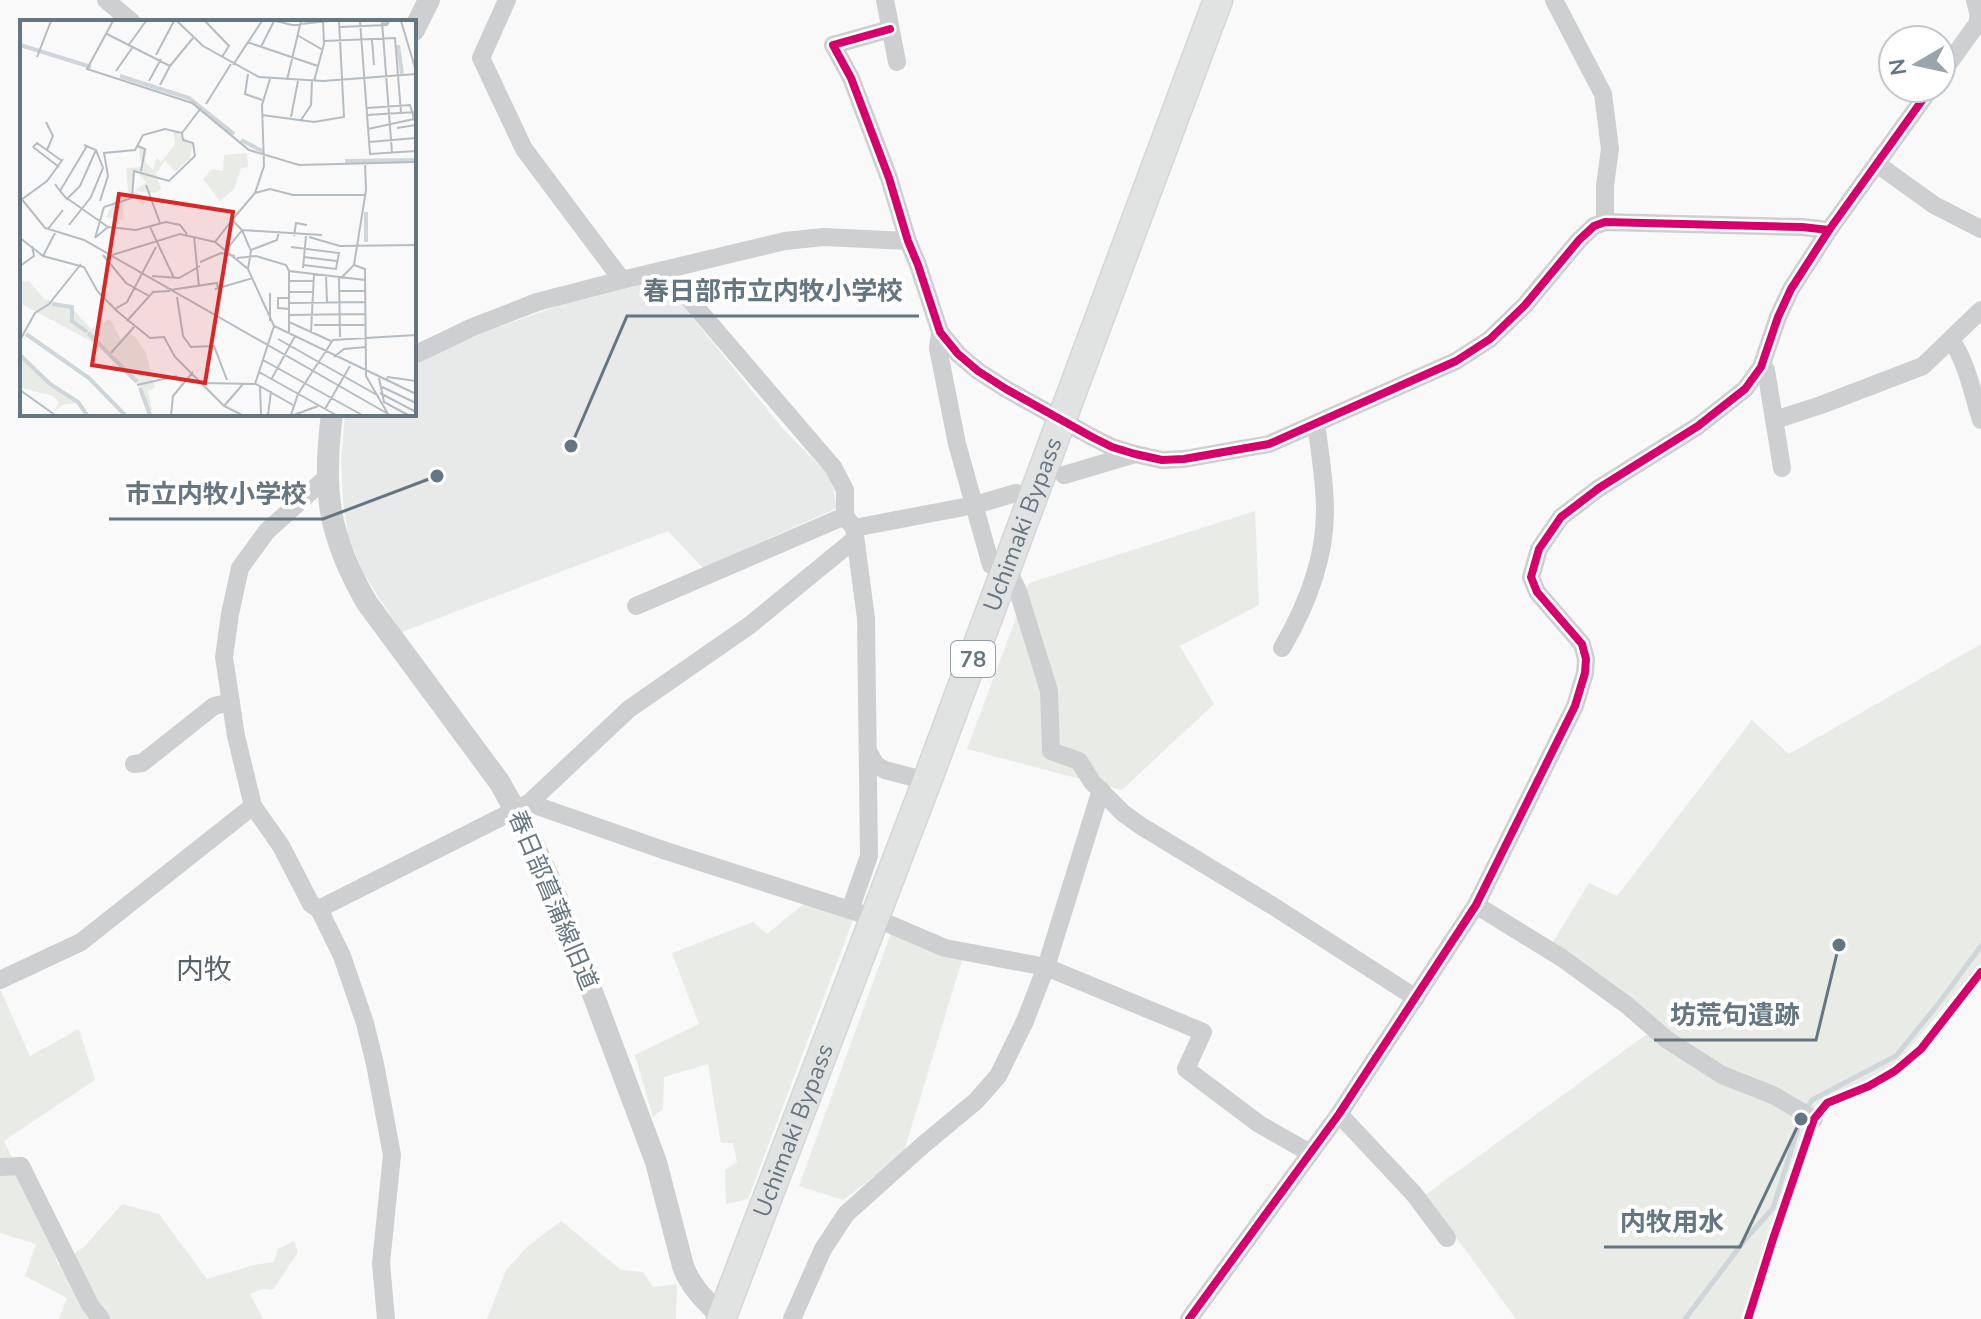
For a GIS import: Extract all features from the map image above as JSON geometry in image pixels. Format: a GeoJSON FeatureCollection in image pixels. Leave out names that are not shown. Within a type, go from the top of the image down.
{"type":"FeatureCollection","features":[{"type":"Feature","properties":{"kind":"main road","name":"Uchimaki Bypass"},"geometry":{"type":"LineString","coordinates":[[722,1318],[863,914],[927,781],[999,567],[1062,420],[1218,0]]}},
{"type":"Feature","properties":{"kind":"street"},"geometry":{"type":"LineString","coordinates":[[106,0],[130,20]]}},
{"type":"Feature","properties":{"kind":"street"},"geometry":{"type":"LineString","coordinates":[[416,26],[429,0]]}},
{"type":"Feature","properties":{"kind":"street"},"geometry":{"type":"LineString","coordinates":[[507,0],[481,58],[524,149],[622,280]]}},
{"type":"Feature","properties":{"kind":"street"},"geometry":{"type":"LineString","coordinates":[[885,0],[897,62]]}},
{"type":"Feature","properties":{"kind":"street"},"geometry":{"type":"LineString","coordinates":[[1554,0],[1603,94],[1610,149],[1605,185],[1605,222]]}},
{"type":"Feature","properties":{"kind":"street"},"geometry":{"type":"LineString","coordinates":[[1957,52],[1981,20],[1975,0]]}},
{"type":"Feature","properties":{"kind":"street"},"geometry":{"type":"LineString","coordinates":[[890,29],[833,45],[851,78],[889,178],[940,332],[958,354],[1006,389],[1102,442],[1162,460],[1269,444],[1456,361],[1490,339],[1525,305],[1579,240],[1594,226],[1605,222],[1816,227],[1829,230]]}},
{"type":"Feature","properties":{"kind":"street"},"geometry":{"type":"LineString","coordinates":[[1189,1319],[1339,1114],[1476,905],[1575,706],[1586,659],[1582,644],[1537,592],[1531,577],[1539,549],[1561,517],[1599,488],[1710,417],[1745,389],[1761,367],[1791,289],[1829,230],[1920,104]]}},
{"type":"Feature","properties":{"kind":"street"},"geometry":{"type":"LineString","coordinates":[[1877,164],[1934,205],[1981,229]]}},
{"type":"Feature","properties":{"kind":"street"},"geometry":{"type":"LineString","coordinates":[[416,354],[537,302],[785,241],[824,237],[908,241]]}},
{"type":"Feature","properties":{"kind":"street"},"geometry":{"type":"LineString","coordinates":[[664,270],[833,467],[845,490],[866,618],[869,856],[863,914]]}},
{"type":"Feature","properties":{"kind":"street"},"geometry":{"type":"LineString","coordinates":[[1775,420],[1923,366],[1981,310]]}},
{"type":"Feature","properties":{"kind":"street"},"geometry":{"type":"LineString","coordinates":[[940,332],[938,348],[957,444],[975,505],[999,567],[1018,591],[1049,691],[1051,751],[1079,761],[1092,782],[1141,826],[1416,998]]}},
{"type":"Feature","properties":{"kind":"street"},"geometry":{"type":"LineString","coordinates":[[1951,340],[1956,346],[1981,420]]}},
{"type":"Feature","properties":{"kind":"street"},"geometry":{"type":"LineString","coordinates":[[1761,367],[1766,370],[1782,468]]}},
{"type":"Feature","properties":{"kind":"street","name":"春日部菖蒲線旧道"},"geometry":{"type":"LineString","coordinates":[[332,416],[327,477],[333,525],[352,578],[367,603],[500,783],[522,806],[656,1162],[688,1281],[722,1318]]}},
{"type":"Feature","properties":{"kind":"street"},"geometry":{"type":"LineString","coordinates":[[1282,648],[1313,583],[1322,546],[1325,513],[1316,424]]}},
{"type":"Feature","properties":{"kind":"street"},"geometry":{"type":"LineString","coordinates":[[1064,475],[1135,454]]}},
{"type":"Feature","properties":{"kind":"street"},"geometry":{"type":"LineString","coordinates":[[327,477],[267,531],[240,568],[224,657],[236,736],[253,806],[281,846],[311,904],[319,909],[342,956],[365,1023],[392,1155],[381,1263],[386,1319]]}},
{"type":"Feature","properties":{"kind":"street"},"geometry":{"type":"LineString","coordinates":[[636,606],[851,527],[975,505],[1016,493]]}},
{"type":"Feature","properties":{"kind":"street"},"geometry":{"type":"LineString","coordinates":[[319,909],[522,806],[629,709],[750,625],[851,527]]}},
{"type":"Feature","properties":{"kind":"street"},"geometry":{"type":"LineString","coordinates":[[134,764],[142,763],[214,706],[231,702]]}},
{"type":"Feature","properties":{"kind":"street"},"geometry":{"type":"LineString","coordinates":[[869,753],[876,765],[885,770],[927,781]]}},
{"type":"Feature","properties":{"kind":"street"},"geometry":{"type":"LineString","coordinates":[[792,1319],[823,1249],[846,1214],[976,1101],[998,1076],[1025,1021],[1046,967],[1101,790]]}},
{"type":"Feature","properties":{"kind":"street"},"geometry":{"type":"LineString","coordinates":[[0,980],[81,942],[253,806]]}},
{"type":"Feature","properties":{"kind":"street"},"geometry":{"type":"LineString","coordinates":[[522,806],[863,914],[945,948],[1046,967],[1203,1032],[1186,1069],[1259,1124],[1310,1153]]}},
{"type":"Feature","properties":{"kind":"street"},"geometry":{"type":"LineString","coordinates":[[1476,905],[1562,958],[1628,1006],[1666,1039],[1722,1075],[1773,1095],[1807,1115]]}},
{"type":"Feature","properties":{"kind":"street"},"geometry":{"type":"LineString","coordinates":[[1339,1114],[1414,1194],[1447,1238]]}},
{"type":"Feature","properties":{"kind":"street"},"geometry":{"type":"LineString","coordinates":[[0,1167],[21,1166],[90,1305],[101,1319]]}},
{"type":"Feature","properties":{"kind":"shaded area"},"geometry":{"type":"Polygon","coordinates":[[[656,281],[665,284],[784,430],[825,471],[837,508],[703,568],[668,531],[402,632],[362,570],[348,535],[341,462],[345,416],[416,416],[416,362],[485,332],[558,306],[656,281]]]}},
{"type":"Feature","properties":{"kind":"shaded area"},"geometry":{"type":"Polygon","coordinates":[[[1255,511],[1259,605],[1180,646],[1214,704],[1122,790],[967,749],[1029,583],[1255,511]]]}},
{"type":"Feature","properties":{"kind":"shaded area"},"geometry":{"type":"Polygon","coordinates":[[[1981,644],[1981,963],[1892,1069],[1863,1085],[1825,1099],[1806,1122],[1741,1319],[1516,1319],[1425,1195],[1654,1029],[1548,950],[1589,883],[1617,896],[1752,720],[1789,754],[1981,644]]]}},
{"type":"Feature","properties":{"kind":"shaded area"},"geometry":{"type":"Polygon","coordinates":[[[805,903],[853,920],[748,1199],[726,1204],[725,1170],[737,1162],[733,1143],[721,1143],[708,1064],[664,1077],[663,1109],[653,1117],[635,1055],[699,1024],[672,953],[753,922],[767,934],[805,903]]]}},
{"type":"Feature","properties":{"kind":"shaded area"},"geometry":{"type":"Polygon","coordinates":[[[891,933],[962,960],[903,1155],[843,1200],[799,1186],[891,933]]]}},
{"type":"Feature","properties":{"kind":"shaded area"},"geometry":{"type":"Polygon","coordinates":[[[0,989],[30,1056],[79,1029],[95,1080],[4,1141],[47,1230],[58,1265],[85,1246],[122,1204],[159,1214],[207,1279],[274,1262],[278,1249],[294,1241],[298,1252],[273,1290],[263,1289],[250,1294],[263,1319],[59,1319],[67,1298],[25,1276],[36,1244],[0,1233],[0,989]]]}},
{"type":"Feature","properties":{"kind":"shaded area"},"geometry":{"type":"Polygon","coordinates":[[[561,1221],[621,1270],[643,1272],[653,1287],[677,1284],[676,1319],[487,1319],[506,1270],[527,1247],[561,1221]]]}},
{"type":"Feature","properties":{"kind":"waterway"},"geometry":{"type":"LineString","coordinates":[[1685,1319],[1773,1208],[1801,1119],[1812,1100],[1896,1056],[1981,946]]}},
{"type":"Feature","properties":{"kind":"cycle path"},"geometry":{"type":"LineString","coordinates":[[890,29],[833,45],[851,78],[889,178],[940,332],[958,354],[1006,389],[1112,447],[1162,460],[1269,444],[1456,361],[1490,339],[1525,305],[1579,240],[1594,226],[1605,222],[1829,230]]}},
{"type":"Feature","properties":{"kind":"cycle path"},"geometry":{"type":"LineString","coordinates":[[1189,1319],[1339,1114],[1476,905],[1575,706],[1586,659],[1582,644],[1537,592],[1531,577],[1539,549],[1561,517],[1599,488],[1698,426],[1745,389],[1761,367],[1791,289],[1829,230],[1920,104]]}},
{"type":"Feature","properties":{"kind":"cycle path"},"geometry":{"type":"LineString","coordinates":[[1748,1319],[1814,1119],[1827,1103],[1869,1086],[1895,1071],[1921,1049],[1981,972]]}},
{"type":"Feature","properties":{"kind":"place","name":"春日部市立内牧小学校"},"geometry":{"type":"Point","coordinates":[571,446]}},
{"type":"Feature","properties":{"kind":"place","name":"市立内牧小学校"},"geometry":{"type":"Point","coordinates":[437,476]}},
{"type":"Feature","properties":{"kind":"place","name":"坊荒句遺跡"},"geometry":{"type":"Point","coordinates":[1839,945]}},
{"type":"Feature","properties":{"kind":"place","name":"内牧用水"},"geometry":{"type":"Point","coordinates":[1801,1119]}},
{"type":"Feature","properties":{"kind":"district","name":"内牧"},"geometry":{"type":"Point","coordinates":[204,969]}}]}
